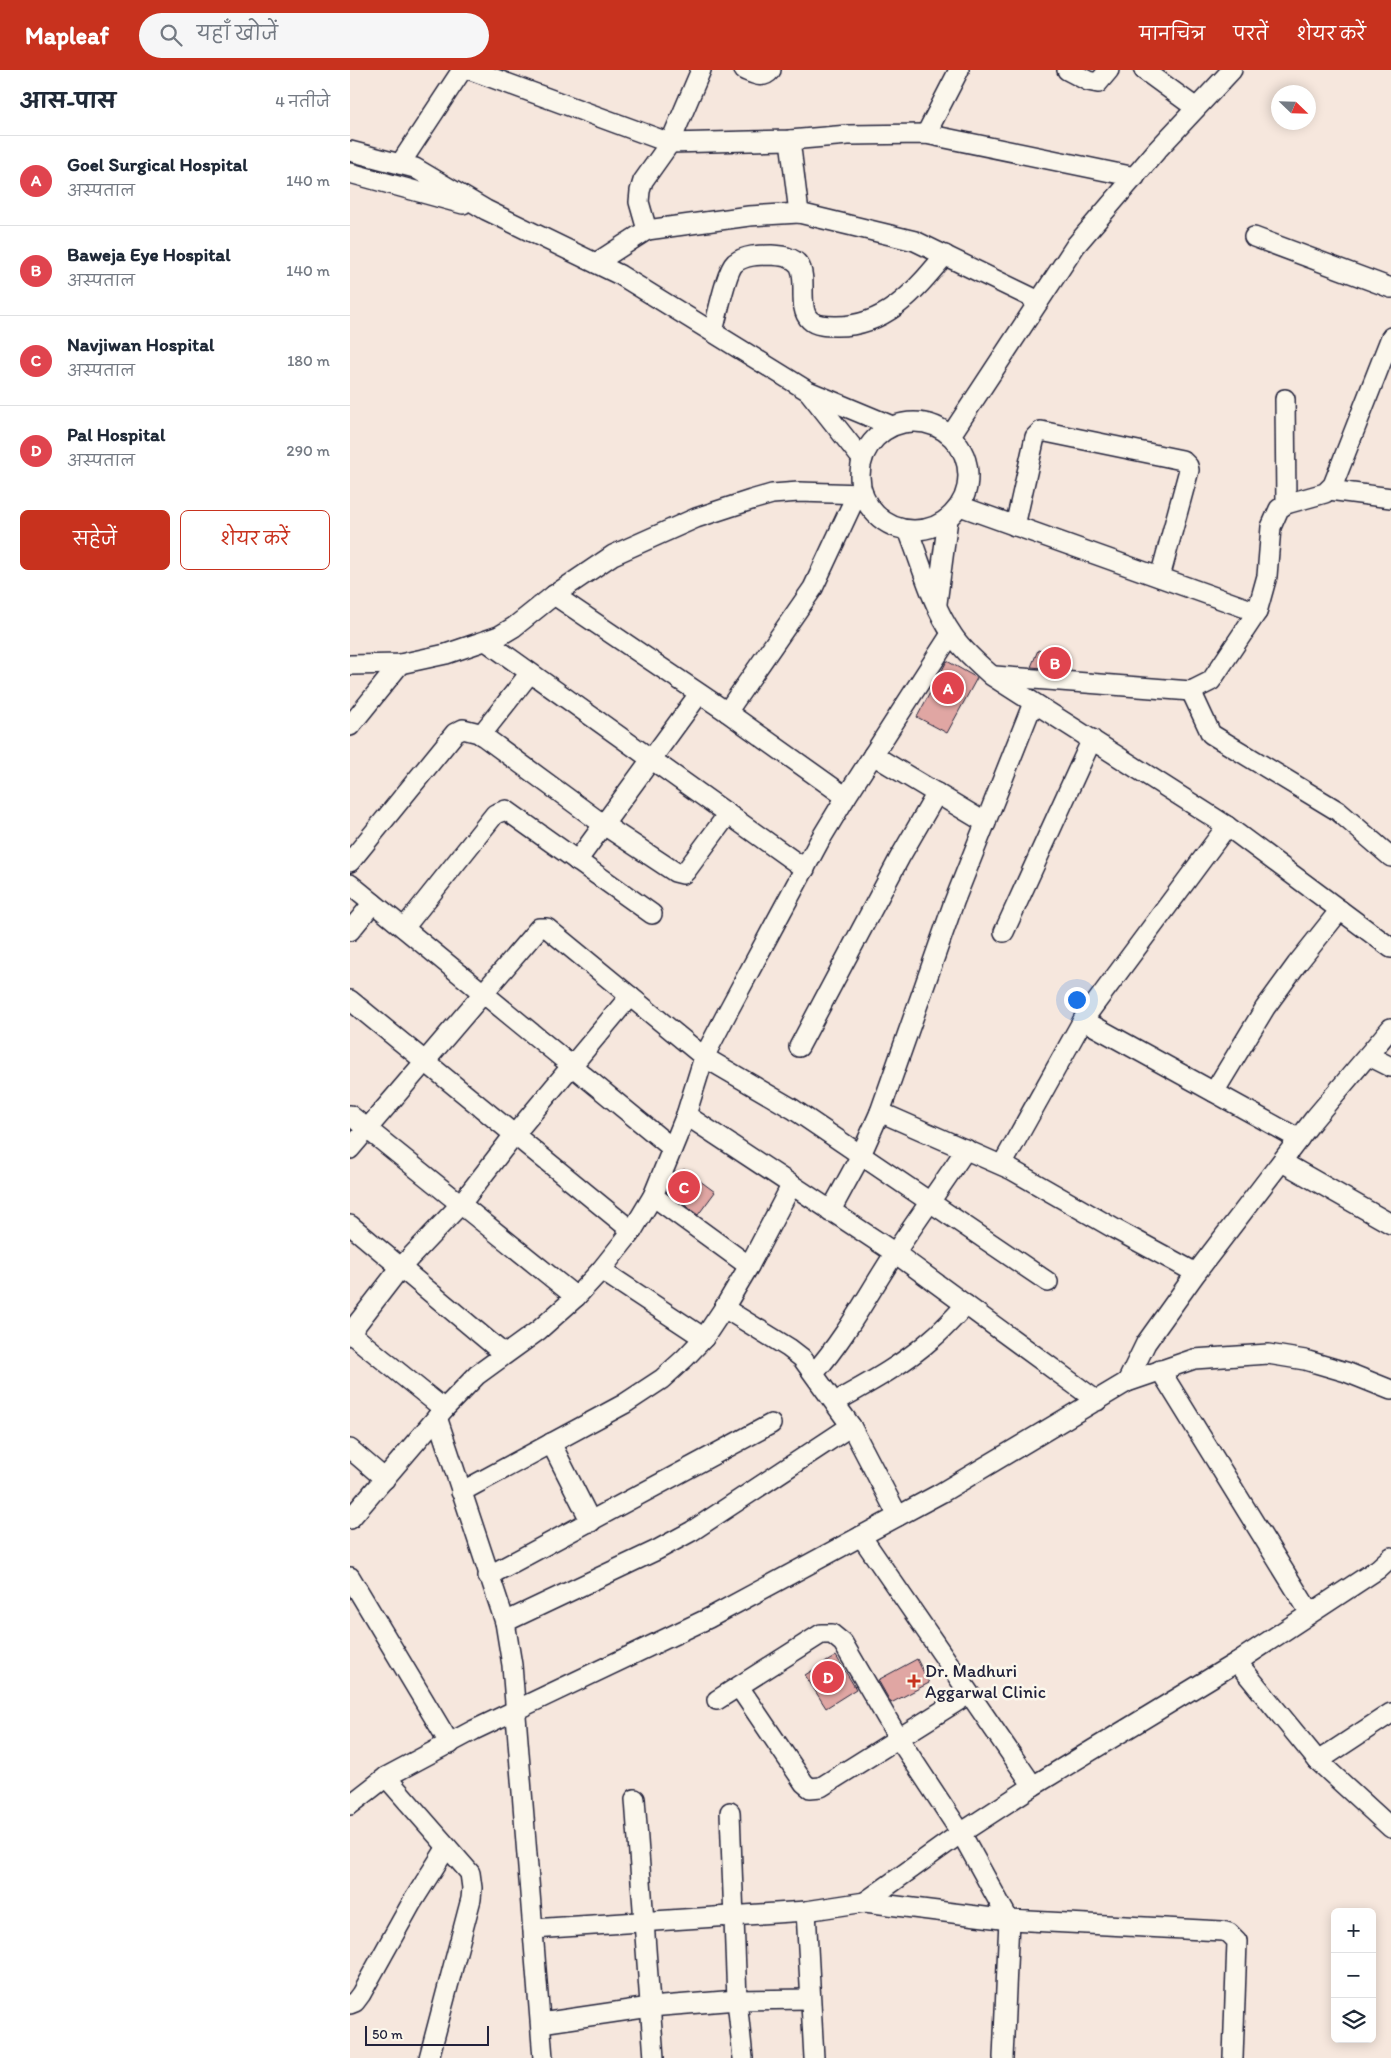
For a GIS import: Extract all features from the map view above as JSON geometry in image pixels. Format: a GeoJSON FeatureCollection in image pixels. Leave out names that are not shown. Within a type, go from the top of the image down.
{"type":"FeatureCollection","features":[{"type":"Feature","properties":{"kind":"street"},"geometry":{"type":"LineString","coordinates":[[400,164],[462,70]]}},
{"type":"Feature","properties":{"kind":"street"},"geometry":{"type":"LineString","coordinates":[[470,70],[670,142],[790,140],[848,135],[926,134],[1135,177]]}},
{"type":"Feature","properties":{"kind":"street"},"geometry":{"type":"LineString","coordinates":[[646,230],[639,202],[643,181],[670,142],[701,70]]}},
{"type":"Feature","properties":{"kind":"street"},"geometry":{"type":"LineString","coordinates":[[744,70],[760,76],[766,75],[771,70]]}},
{"type":"Feature","properties":{"kind":"street"},"geometry":{"type":"LineString","coordinates":[[926,134],[959,70]]}},
{"type":"Feature","properties":{"kind":"street"},"geometry":{"type":"LineString","coordinates":[[1067,70],[1088,81],[1098,83],[1109,70]]}},
{"type":"Feature","properties":{"kind":"street"},"geometry":{"type":"LineString","coordinates":[[1144,70],[1196,108]]}},
{"type":"Feature","properties":{"kind":"street"},"geometry":{"type":"LineString","coordinates":[[951,435],[1076,245],[1196,108],[1232,70]]}},
{"type":"Feature","properties":{"kind":"street"},"geometry":{"type":"LineString","coordinates":[[790,140],[799,212]]}},
{"type":"Feature","properties":{"kind":"street"},"geometry":{"type":"LineString","coordinates":[[350,151],[415,168],[486,210],[620,275],[808,390],[892,426],[925,422],[951,435],[961,446],[968,467],[968,489],[954,513],[937,604]]}},
{"type":"Feature","properties":{"kind":"street"},"geometry":{"type":"LineString","coordinates":[[350,173],[486,210]]}},
{"type":"Feature","properties":{"kind":"street"},"geometry":{"type":"LineString","coordinates":[[596,263],[646,230],[749,216],[799,212],[898,235],[915,241],[1039,301]]}},
{"type":"Feature","properties":{"kind":"street"},"geometry":{"type":"LineString","coordinates":[[1254,237],[1391,288]]}},
{"type":"Feature","properties":{"kind":"street"},"geometry":{"type":"LineString","coordinates":[[713,332],[730,269],[743,258],[760,255],[791,258],[801,268],[805,312],[810,320],[824,326],[847,326],[865,323],[884,315],[902,302],[918,287],[945,255]]}},
{"type":"Feature","properties":{"kind":"street"},"geometry":{"type":"LineString","coordinates":[[992,676],[1191,691],[1211,681],[1257,612],[1267,576],[1271,527],[1275,515],[1286,504],[1319,496],[1330,490],[1336,480],[1391,337]]}},
{"type":"Feature","properties":{"kind":"street"},"geometry":{"type":"LineString","coordinates":[[808,390],[862,459]]}},
{"type":"Feature","properties":{"kind":"street"},"geometry":{"type":"LineString","coordinates":[[1285,399],[1286,504]]}},
{"type":"Feature","properties":{"kind":"street"},"geometry":{"type":"LineString","coordinates":[[727,712],[813,588],[860,494],[862,459],[870,443],[892,426]]}},
{"type":"Feature","properties":{"kind":"street"},"geometry":{"type":"LineString","coordinates":[[1015,526],[1034,437],[1041,431],[1182,460],[1188,466],[1188,470],[1160,577]]}},
{"type":"Feature","properties":{"kind":"street"},"geometry":{"type":"LineString","coordinates":[[1330,490],[1391,498]]}},
{"type":"Feature","properties":{"kind":"street"},"geometry":{"type":"LineString","coordinates":[[350,665],[400,664],[446,654],[486,641],[514,627],[554,595],[613,555],[696,518],[772,494],[799,492],[860,494]]}},
{"type":"Feature","properties":{"kind":"street"},"geometry":{"type":"LineString","coordinates":[[860,494],[877,516],[908,530],[928,529],[954,513],[1015,526],[1257,612]]}},
{"type":"Feature","properties":{"kind":"street"},"geometry":{"type":"LineString","coordinates":[[908,530],[937,604],[952,634],[967,652],[992,676],[1227,826],[1391,948]]}},
{"type":"Feature","properties":{"kind":"street"},"geometry":{"type":"LineString","coordinates":[[554,595],[727,712],[846,797]]}},
{"type":"Feature","properties":{"kind":"street"},"geometry":{"type":"LineString","coordinates":[[350,1519],[476,1375],[539,1330],[576,1297],[632,1232],[653,1196],[686,1115],[704,1057],[846,797],[952,634]]}},
{"type":"Feature","properties":{"kind":"street"},"geometry":{"type":"LineString","coordinates":[[486,641],[805,869]]}},
{"type":"Feature","properties":{"kind":"street"},"geometry":{"type":"LineString","coordinates":[[350,726],[400,664]]}},
{"type":"Feature","properties":{"kind":"street"},"geometry":{"type":"LineString","coordinates":[[481,735],[530,674]]}},
{"type":"Feature","properties":{"kind":"street"},"geometry":{"type":"LineString","coordinates":[[1191,691],[1211,734],[1338,811],[1391,857]]}},
{"type":"Feature","properties":{"kind":"street"},"geometry":{"type":"LineString","coordinates":[[577,862],[699,694]]}},
{"type":"Feature","properties":{"kind":"street"},"geometry":{"type":"LineString","coordinates":[[830,1212],[860,1157],[880,1112],[947,919],[1033,703]]}},
{"type":"Feature","properties":{"kind":"street"},"geometry":{"type":"LineString","coordinates":[[350,862],[455,733],[463,729],[469,729],[481,735],[604,825],[675,872],[683,874],[728,814]]}},
{"type":"Feature","properties":{"kind":"street"},"geometry":{"type":"LineString","coordinates":[[1004,932],[1092,740]]}},
{"type":"Feature","properties":{"kind":"street"},"geometry":{"type":"LineString","coordinates":[[873,755],[986,823]]}},
{"type":"Feature","properties":{"kind":"street"},"geometry":{"type":"LineString","coordinates":[[799,1047],[900,857],[937,793]]}},
{"type":"Feature","properties":{"kind":"street"},"geometry":{"type":"LineString","coordinates":[[404,928],[495,814],[500,811],[510,812],[577,862],[652,914]]}},
{"type":"Feature","properties":{"kind":"street"},"geometry":{"type":"LineString","coordinates":[[1002,1165],[1083,1020],[1227,826]]}},
{"type":"Feature","properties":{"kind":"street"},"geometry":{"type":"LineString","coordinates":[[350,884],[672,1148]]}},
{"type":"Feature","properties":{"kind":"street"},"geometry":{"type":"LineString","coordinates":[[350,931],[373,903]]}},
{"type":"Feature","properties":{"kind":"street"},"geometry":{"type":"LineString","coordinates":[[1214,1092],[1265,1008],[1340,910]]}},
{"type":"Feature","properties":{"kind":"street"},"geometry":{"type":"LineString","coordinates":[[350,1149],[426,1061],[482,992],[539,928],[543,927],[555,933],[704,1057],[792,1110],[1048,1282]]}},
{"type":"Feature","properties":{"kind":"street"},"geometry":{"type":"LineString","coordinates":[[543,2058],[512,1665],[505,1622],[461,1492],[441,1413],[350,1333],[401,1267],[460,1205],[514,1136],[630,996]]}},
{"type":"Feature","properties":{"kind":"street"},"geometry":{"type":"LineString","coordinates":[[350,1000],[632,1232]]}},
{"type":"Feature","properties":{"kind":"street"},"geometry":{"type":"LineString","coordinates":[[1083,1020],[1299,1139]]}},
{"type":"Feature","properties":{"kind":"street"},"geometry":{"type":"LineString","coordinates":[[1127,1382],[1146,1343],[1196,1273],[1299,1139],[1391,1028]]}},
{"type":"Feature","properties":{"kind":"street"},"geometry":{"type":"LineString","coordinates":[[1369,1056],[1391,1067]]}},
{"type":"Feature","properties":{"kind":"street"},"geometry":{"type":"LineString","coordinates":[[880,1112],[1002,1165],[1196,1273]]}},
{"type":"Feature","properties":{"kind":"street"},"geometry":{"type":"LineString","coordinates":[[350,1115],[576,1297]]}},
{"type":"Feature","properties":{"kind":"street"},"geometry":{"type":"LineString","coordinates":[[686,1115],[830,1212],[895,1253],[1097,1401]]}},
{"type":"Feature","properties":{"kind":"street"},"geometry":{"type":"LineString","coordinates":[[814,1374],[849,1328],[895,1253],[966,1149]]}},
{"type":"Feature","properties":{"kind":"street"},"geometry":{"type":"LineString","coordinates":[[1282,1162],[1391,1224]]}},
{"type":"Feature","properties":{"kind":"street"},"geometry":{"type":"LineString","coordinates":[[461,1492],[624,1404],[662,1379],[704,1338],[749,1266],[791,1186]]}},
{"type":"Feature","properties":{"kind":"street"},"geometry":{"type":"LineString","coordinates":[[653,1196],[749,1266]]}},
{"type":"Feature","properties":{"kind":"street"},"geometry":{"type":"LineString","coordinates":[[350,1225],[504,1354]]}},
{"type":"Feature","properties":{"kind":"street"},"geometry":{"type":"LineString","coordinates":[[601,1270],[704,1338]]}},
{"type":"Feature","properties":{"kind":"street"},"geometry":{"type":"LineString","coordinates":[[835,1402],[875,1380],[908,1358],[932,1339],[966,1305]]}},
{"type":"Feature","properties":{"kind":"street"},"geometry":{"type":"LineString","coordinates":[[724,1308],[802,1358],[851,1426],[898,1516]]}},
{"type":"Feature","properties":{"kind":"street"},"geometry":{"type":"LineString","coordinates":[[350,1805],[386,1777],[516,1711],[708,1618],[941,1493],[1127,1382],[1194,1359],[1268,1354],[1305,1360],[1346,1372],[1391,1390]]}},
{"type":"Feature","properties":{"kind":"street"},"geometry":{"type":"LineString","coordinates":[[1160,1370],[1310,1613]]}},
{"type":"Feature","properties":{"kind":"street"},"geometry":{"type":"LineString","coordinates":[[488,1576],[770,1424]]}},
{"type":"Feature","properties":{"kind":"street"},"geometry":{"type":"LineString","coordinates":[[505,1622],[657,1550],[692,1530],[851,1426]]}},
{"type":"Feature","properties":{"kind":"street"},"geometry":{"type":"LineString","coordinates":[[551,1443],[591,1522]]}},
{"type":"Feature","properties":{"kind":"street"},"geometry":{"type":"LineString","coordinates":[[350,1449],[385,1478]]}},
{"type":"Feature","properties":{"kind":"street"},"geometry":{"type":"LineString","coordinates":[[861,1536],[1033,1786]]}},
{"type":"Feature","properties":{"kind":"street"},"geometry":{"type":"LineString","coordinates":[[865,1902],[960,1833],[1033,1786],[1237,1662],[1378,1569],[1391,1557]]}},
{"type":"Feature","properties":{"kind":"street"},"geometry":{"type":"LineString","coordinates":[[351,1580],[450,1744]]}},
{"type":"Feature","properties":{"kind":"street"},"geometry":{"type":"LineString","coordinates":[[716,1700],[821,1634],[832,1634],[843,1643],[900,1739],[960,1833],[1009,1920],[1003,2058]]}},
{"type":"Feature","properties":{"kind":"street"},"geometry":{"type":"LineString","coordinates":[[1237,1662],[1318,1761],[1391,1828]]}},
{"type":"Feature","properties":{"kind":"street"},"geometry":{"type":"LineString","coordinates":[[739,1687],[804,1783],[810,1788],[821,1787],[969,1694]]}},
{"type":"Feature","properties":{"kind":"street"},"geometry":{"type":"LineString","coordinates":[[1318,1761],[1391,1713]]}},
{"type":"Feature","properties":{"kind":"street"},"geometry":{"type":"LineString","coordinates":[[386,1777],[470,1873],[472,1888],[429,2058]]}},
{"type":"Feature","properties":{"kind":"street"},"geometry":{"type":"LineString","coordinates":[[635,1799],[654,2058]]}},
{"type":"Feature","properties":{"kind":"street"},"geometry":{"type":"LineString","coordinates":[[730,1812],[737,2000],[742,2058]]}},
{"type":"Feature","properties":{"kind":"street"},"geometry":{"type":"LineString","coordinates":[[350,2004],[355,2002],[361,1994],[410,1904],[447,1847]]}},
{"type":"Feature","properties":{"kind":"street"},"geometry":{"type":"LineString","coordinates":[[533,1929],[806,1911],[865,1902],[1009,1920],[1229,1933],[1237,1941],[1233,2058]]}},
{"type":"Feature","properties":{"kind":"street"},"geometry":{"type":"LineString","coordinates":[[806,1911],[814,2058]]}},
{"type":"Feature","properties":{"kind":"street"},"geometry":{"type":"LineString","coordinates":[[541,2023],[650,2007],[737,2000],[810,1999]]}},
{"type":"Feature","properties":{"kind":"building"},"geometry":{"type":"Polygon","coordinates":[[[1038,650],[1059,658],[1055,669],[1031,667],[1038,650]]]}},
{"type":"Feature","properties":{"kind":"building"},"geometry":{"type":"Polygon","coordinates":[[[947,661],[977,678],[947,733],[917,717],[947,661]]]}},
{"type":"Feature","properties":{"kind":"building"},"geometry":{"type":"Polygon","coordinates":[[[684,1169],[715,1192],[698,1215],[667,1192],[684,1169]]]}},
{"type":"Feature","properties":{"kind":"building"},"geometry":{"type":"Polygon","coordinates":[[[836,1656],[856,1689],[826,1708],[805,1675],[836,1656]]]}},
{"type":"Feature","properties":{"kind":"building"},"geometry":{"type":"Polygon","coordinates":[[[917,1659],[929,1683],[891,1703],[878,1680],[917,1659]]]}},
{"type":"Feature","properties":{"kind":"place","name":"Baweja Eye Hospital"},"geometry":{"type":"Point","coordinates":[1055,663]}},
{"type":"Feature","properties":{"kind":"place","name":"Goel Surgical Hospital"},"geometry":{"type":"Point","coordinates":[948,688]}},
{"type":"Feature","properties":{"kind":"place","name":"Navjiwan Hospital"},"geometry":{"type":"Point","coordinates":[684,1187]}},
{"type":"Feature","properties":{"kind":"place","name":"Pal Hospital"},"geometry":{"type":"Point","coordinates":[828,1677]}},
{"type":"Feature","properties":{"kind":"place","name":"Dr. Madhuri Aggarwal Clinic"},"geometry":{"type":"Point","coordinates":[914,1681]}}]}
